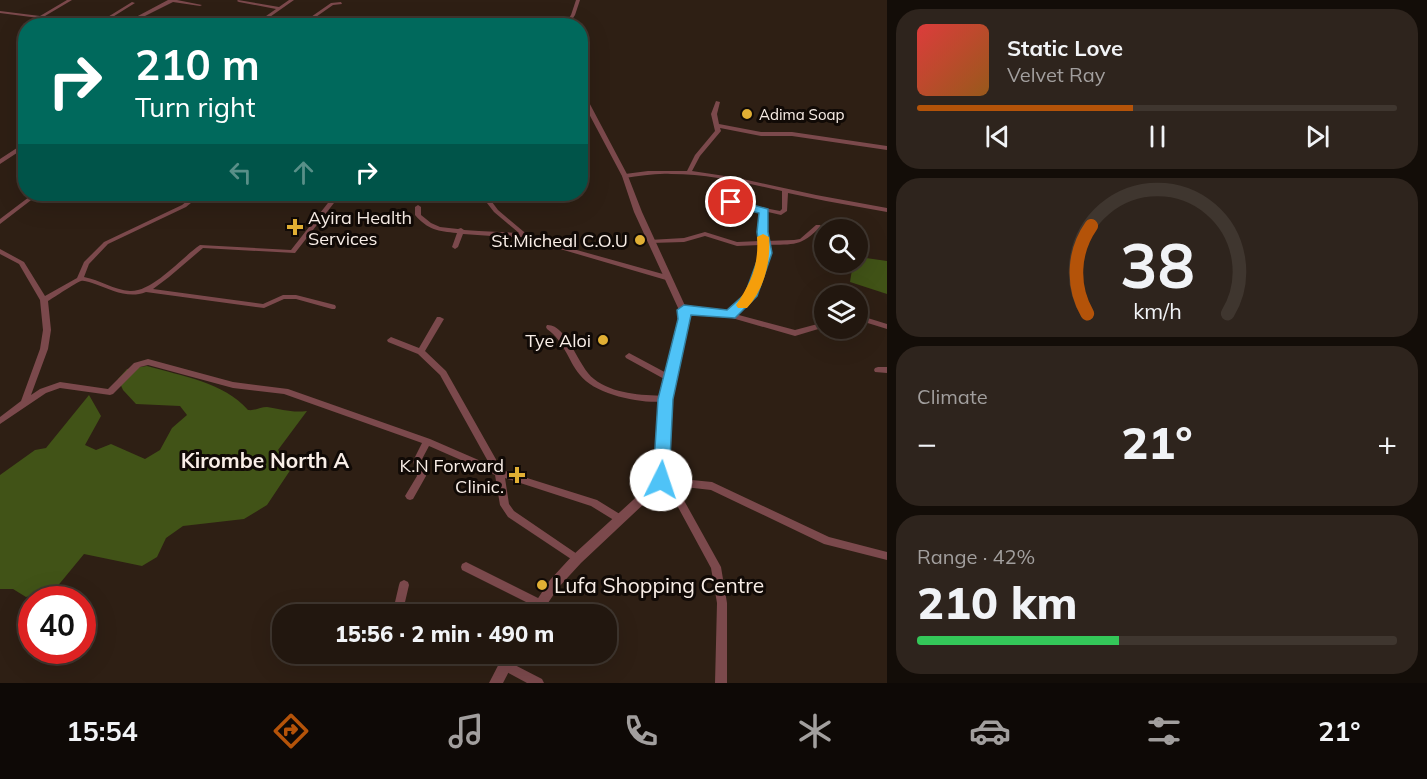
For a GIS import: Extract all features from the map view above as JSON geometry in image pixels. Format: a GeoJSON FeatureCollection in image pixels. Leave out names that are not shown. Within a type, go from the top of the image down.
{"type":"FeatureCollection","features":[{"type":"Feature","properties":{"kind":"street"},"geometry":{"type":"LineString","coordinates":[[41,16],[69,0]]}},
{"type":"Feature","properties":{"kind":"street"},"geometry":{"type":"LineString","coordinates":[[136,18],[170,0],[200,5]]}},
{"type":"Feature","properties":{"kind":"street"},"geometry":{"type":"LineString","coordinates":[[241,0],[238,1],[277,8]]}},
{"type":"Feature","properties":{"kind":"street"},"geometry":{"type":"LineString","coordinates":[[264,18],[292,0]]}},
{"type":"Feature","properties":{"kind":"street"},"geometry":{"type":"LineString","coordinates":[[571,18],[578,0]]}},
{"type":"Feature","properties":{"kind":"street"},"geometry":{"type":"LineString","coordinates":[[109,18],[133,3]]}},
{"type":"Feature","properties":{"kind":"street"},"geometry":{"type":"LineString","coordinates":[[312,18],[332,4],[341,3]]}},
{"type":"Feature","properties":{"kind":"street"},"geometry":{"type":"LineString","coordinates":[[0,12],[56,18]]}},
{"type":"Feature","properties":{"kind":"street"},"geometry":{"type":"LineString","coordinates":[[689,172],[697,156],[716,135],[719,126],[714,116],[718,102]]}},
{"type":"Feature","properties":{"kind":"street"},"geometry":{"type":"LineString","coordinates":[[588,106],[625,176],[651,242],[684,310],[685,319],[665,399],[665,481],[717,567],[722,603],[721,683]]}},
{"type":"Feature","properties":{"kind":"street"},"geometry":{"type":"LineString","coordinates":[[719,126],[761,134],[792,134],[887,148]]}},
{"type":"Feature","properties":{"kind":"street"},"geometry":{"type":"LineString","coordinates":[[0,162],[18,150]]}},
{"type":"Feature","properties":{"kind":"street"},"geometry":{"type":"LineString","coordinates":[[625,176],[657,171],[689,172],[750,180],[785,190],[887,210]]}},
{"type":"Feature","properties":{"kind":"street"},"geometry":{"type":"LineString","coordinates":[[725,201],[765,211],[783,212],[785,190]]}},
{"type":"Feature","properties":{"kind":"street"},"geometry":{"type":"LineString","coordinates":[[0,222],[27,201]]}},
{"type":"Feature","properties":{"kind":"street"},"geometry":{"type":"LineString","coordinates":[[44,300],[80,279],[86,263],[106,243],[191,201]]}},
{"type":"Feature","properties":{"kind":"street"},"geometry":{"type":"LineString","coordinates":[[146,290],[202,246],[293,252],[333,201]]}},
{"type":"Feature","properties":{"kind":"street"},"geometry":{"type":"LineString","coordinates":[[488,201],[496,211],[524,235],[549,245],[586,252],[668,278]]}},
{"type":"Feature","properties":{"kind":"street"},"geometry":{"type":"LineString","coordinates":[[418,207],[418,215],[431,226],[508,237],[524,235]]}},
{"type":"Feature","properties":{"kind":"street"},"geometry":{"type":"LineString","coordinates":[[730,315],[751,296],[766,253],[762,232],[765,211]]}},
{"type":"Feature","properties":{"kind":"street"},"geometry":{"type":"LineString","coordinates":[[651,242],[684,240],[705,234],[737,244],[764,245],[800,241],[814,229]]}},
{"type":"Feature","properties":{"kind":"street"},"geometry":{"type":"LineString","coordinates":[[455,247],[461,230]]}},
{"type":"Feature","properties":{"kind":"street"},"geometry":{"type":"LineString","coordinates":[[0,252],[22,263],[44,300],[47,340],[24,403]]}},
{"type":"Feature","properties":{"kind":"street"},"geometry":{"type":"LineString","coordinates":[[80,279],[126,293],[146,290],[264,306],[283,297],[296,297],[332,307]]}},
{"type":"Feature","properties":{"kind":"street"},"geometry":{"type":"LineString","coordinates":[[684,310],[730,315],[795,333],[814,327]]}},
{"type":"Feature","properties":{"kind":"street"},"geometry":{"type":"LineString","coordinates":[[421,352],[440,319]]}},
{"type":"Feature","properties":{"kind":"street"},"geometry":{"type":"LineString","coordinates":[[868,320],[887,327]]}},
{"type":"Feature","properties":{"kind":"street"},"geometry":{"type":"LineString","coordinates":[[550,327],[567,343],[576,365],[588,380],[629,396],[665,399]]}},
{"type":"Feature","properties":{"kind":"street"},"geometry":{"type":"LineString","coordinates":[[391,340],[421,352],[443,373],[499,473],[505,505],[511,514],[577,559]]}},
{"type":"Feature","properties":{"kind":"street"},"geometry":{"type":"LineString","coordinates":[[629,356],[669,378]]}},
{"type":"Feature","properties":{"kind":"street"},"geometry":{"type":"LineString","coordinates":[[0,422],[43,391],[60,385],[110,392],[137,365],[148,362],[233,385],[285,391],[427,441],[499,473],[594,502],[620,519]]}},
{"type":"Feature","properties":{"kind":"street"},"geometry":{"type":"LineString","coordinates":[[410,495],[422,476],[417,460],[427,441]]}},
{"type":"Feature","properties":{"kind":"street"},"geometry":{"type":"LineString","coordinates":[[466,567],[540,604],[577,559],[665,481],[700,482],[712,486],[827,541],[887,556]]}},
{"type":"Feature","properties":{"kind":"street"},"geometry":{"type":"LineString","coordinates":[[400,604],[404,585]]}},
{"type":"Feature","properties":{"kind":"street"},"geometry":{"type":"LineString","coordinates":[[496,683],[506,664]]}},
{"type":"Feature","properties":{"kind":"street"},"geometry":{"type":"LineString","coordinates":[[514,664],[538,683]]}},
{"type":"Feature","properties":{"kind":"green space"},"geometry":{"type":"Polygon","coordinates":[[[868,258],[887,261],[887,294],[868,288],[868,285],[850,282],[851,273],[868,273],[868,258]]]}},
{"type":"Feature","properties":{"kind":"green space"},"geometry":{"type":"Polygon","coordinates":[[[147,366],[201,381],[227,393],[248,410],[267,407],[307,411],[278,450],[291,469],[267,505],[244,519],[183,526],[166,538],[157,557],[142,566],[84,554],[58,586],[18,586],[18,592],[13,589],[0,589],[0,475],[35,450],[46,448],[89,395],[101,416],[85,445],[96,450],[111,444],[145,459],[160,450],[172,428],[187,415],[180,406],[136,404],[123,390],[118,379],[127,369],[147,366]]]}},
{"type":"Feature","properties":{"kind":"slow traffic"},"geometry":{"type":"LineString","coordinates":[[742,305],[751,296],[765,257],[766,248],[763,237]]}},
{"type":"Feature","properties":{"kind":"place","name":"Adima Soap"},"geometry":{"type":"Point","coordinates":[747,114]}},
{"type":"Feature","properties":{"kind":"place","name":"Ayira Health Services"},"geometry":{"type":"Point","coordinates":[295,227]}},
{"type":"Feature","properties":{"kind":"place","name":"St.Micheal C.O.U"},"geometry":{"type":"Point","coordinates":[640,240]}},
{"type":"Feature","properties":{"kind":"place","name":"Tye Aloi"},"geometry":{"type":"Point","coordinates":[603,340]}},
{"type":"Feature","properties":{"kind":"place","name":"K.N Forward Clinic."},"geometry":{"type":"Point","coordinates":[517,475]}},
{"type":"Feature","properties":{"kind":"place","name":"Lufa Shopping Centre"},"geometry":{"type":"Point","coordinates":[542,585]}},
{"type":"Feature","properties":{"kind":"district","name":"Kirombe North A"},"geometry":{"type":"Point","coordinates":[265,460]}},
{"type":"Feature","properties":{"kind":"route"},"geometry":{"type":"LineString","coordinates":[[661,480],[665,399],[685,319],[684,310],[730,315],[751,296],[766,253],[762,232],[765,211],[731,202]]}}]}
